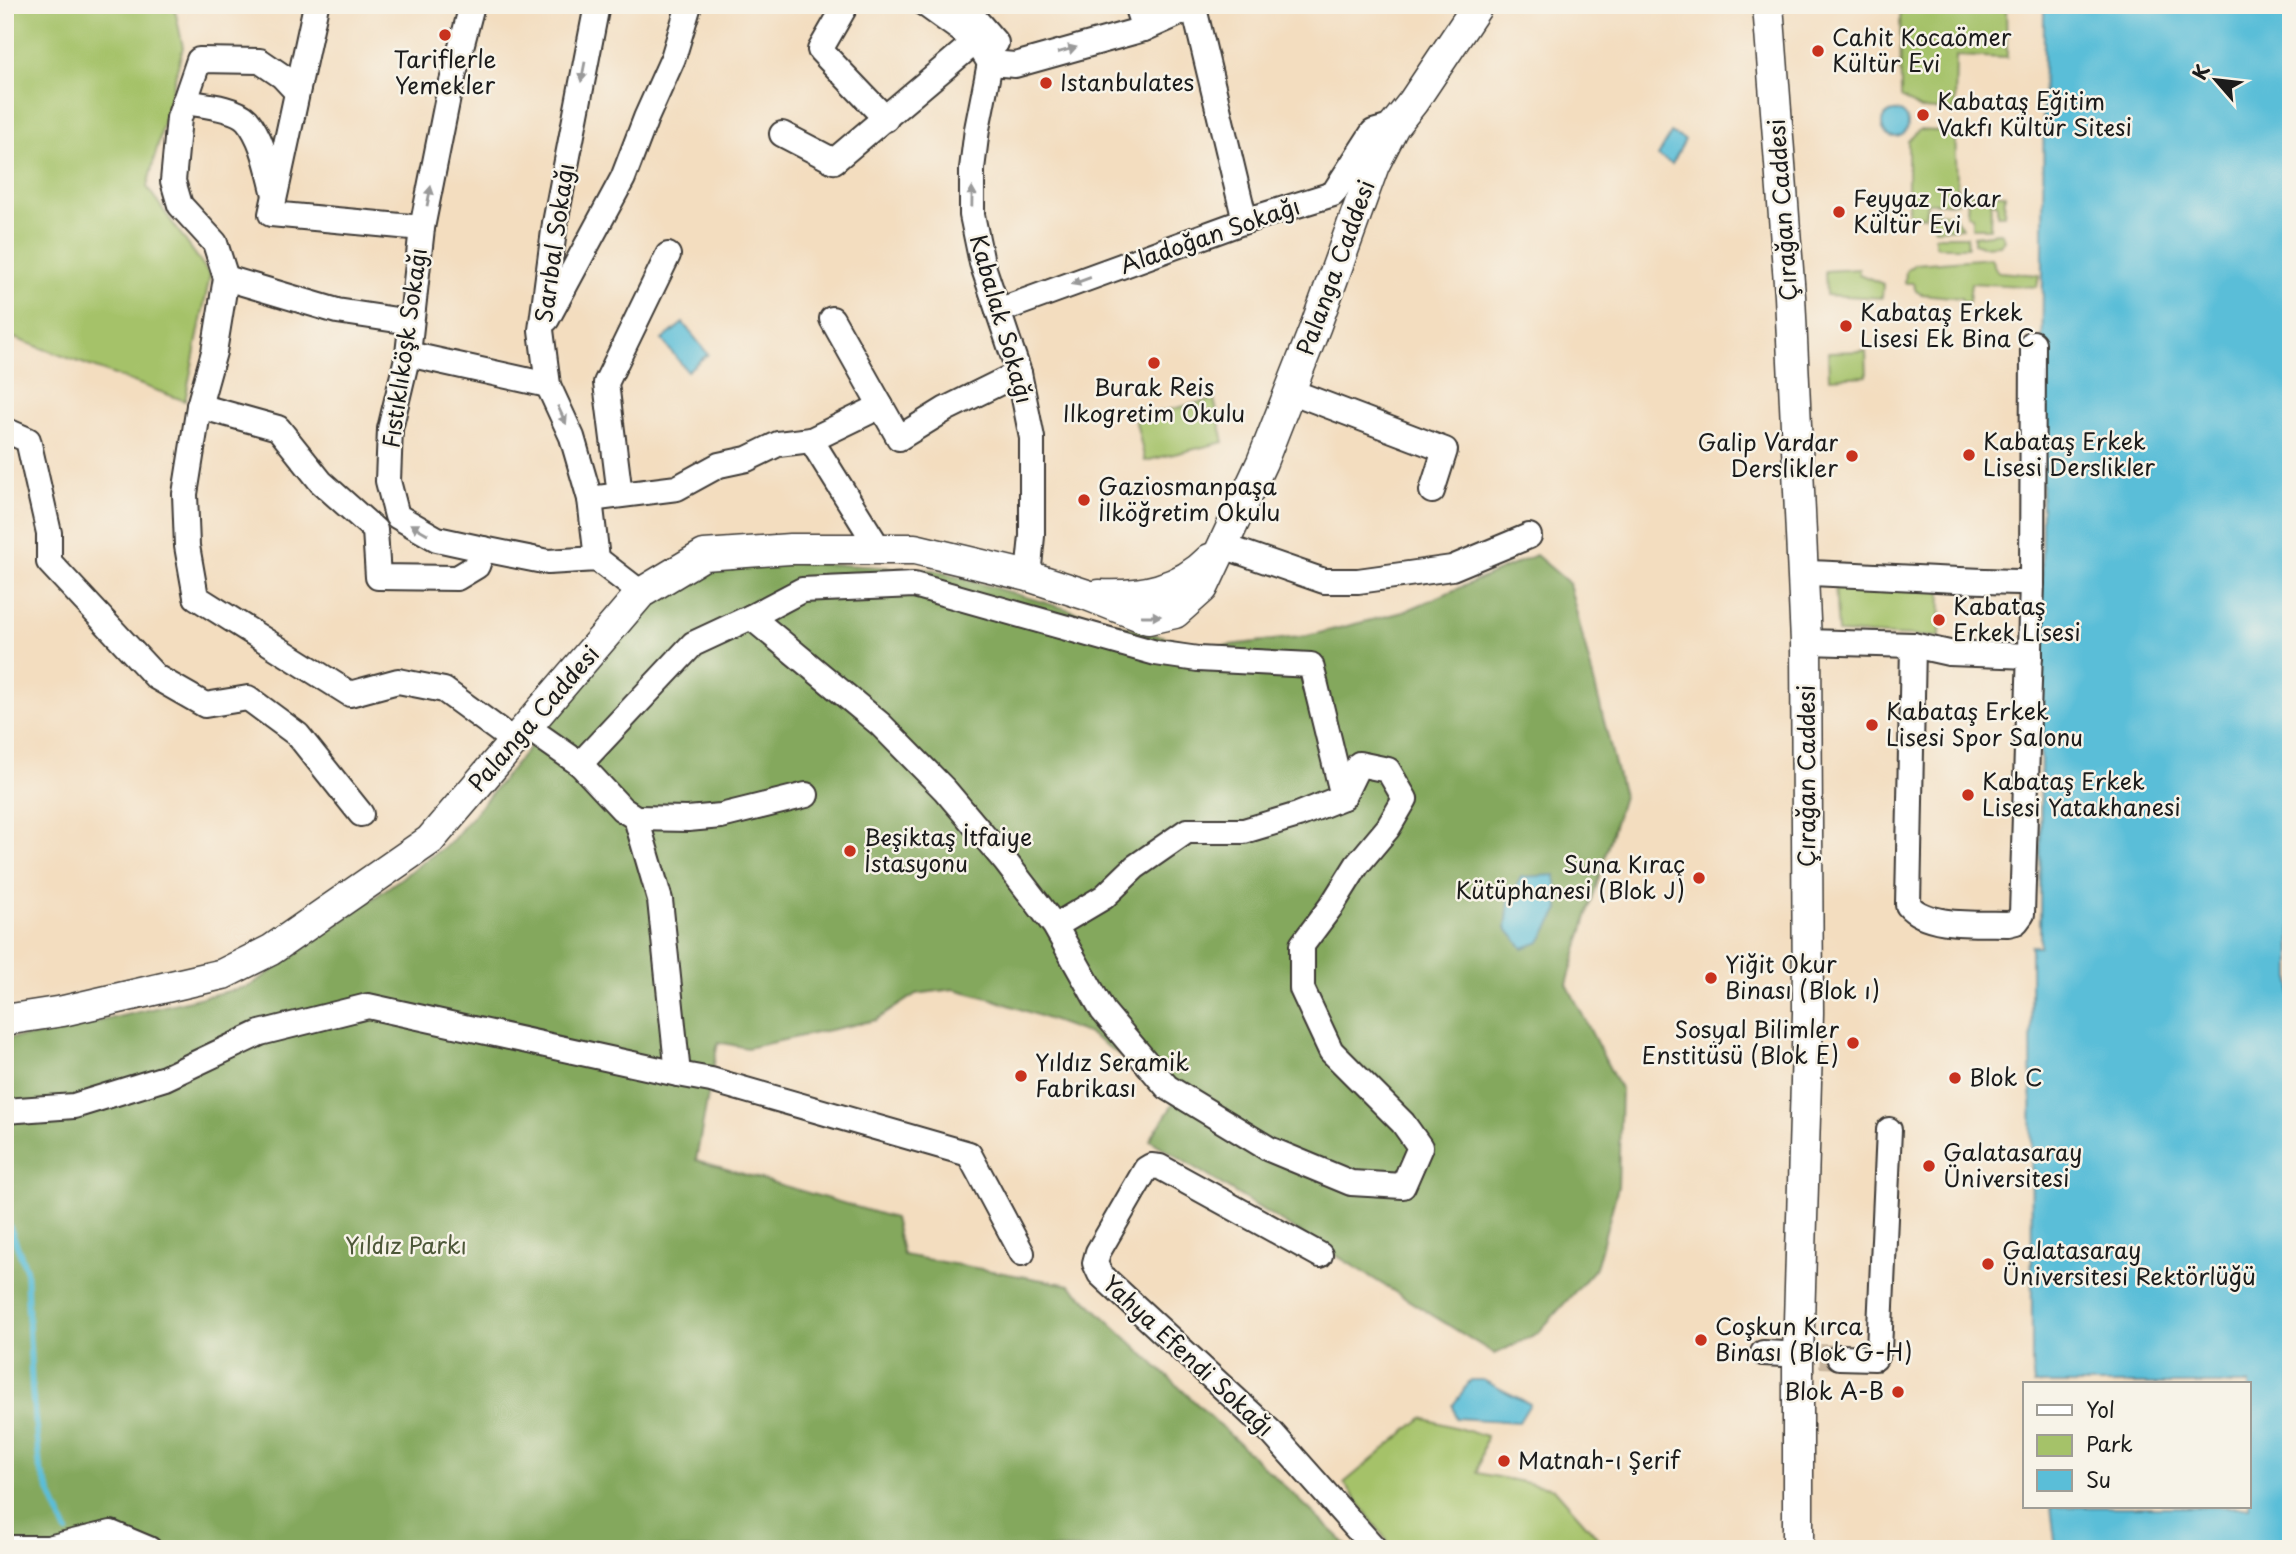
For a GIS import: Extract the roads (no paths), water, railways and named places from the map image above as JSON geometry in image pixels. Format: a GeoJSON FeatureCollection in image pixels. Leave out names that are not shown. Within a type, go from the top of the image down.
{"type":"FeatureCollection","features":[{"type":"Feature","properties":{"kind":"main road","name":"Palanga Caddesi"},"geometry":{"type":"LineString","coordinates":[[5,1020],[63,1011],[223,974],[271,950],[430,840],[641,593],[704,555],[790,549],[915,549],[1028,576],[1087,595],[1130,596],[1174,584],[1198,571],[1223,546],[1262,462],[1374,165],[1394,126],[1478,5]]}},
{"type":"Feature","properties":{"kind":"main road","name":"Çırağan Caddesi"},"geometry":{"type":"LineString","coordinates":[[1768,5],[1790,296],[1806,642],[1808,1013],[1798,1356],[1798,1549]]}},
{"type":"Feature","properties":{"kind":"street"},"geometry":{"type":"LineString","coordinates":[[273,204],[316,5]]}},
{"type":"Feature","properties":{"kind":"street","name":"Fıstıklıköşk Sokağı"},"geometry":{"type":"LineString","coordinates":[[472,5],[448,97],[422,228],[408,354],[390,429],[388,481],[397,516],[436,539],[548,562],[597,559]]}},
{"type":"Feature","properties":{"kind":"street","name":"Sarıbal Sokağı"},"geometry":{"type":"LineString","coordinates":[[597,5],[555,223],[541,330],[548,385],[572,437],[590,499],[597,559]]}},
{"type":"Feature","properties":{"kind":"street"},"geometry":{"type":"LineString","coordinates":[[541,330],[623,178],[673,58],[690,5]]}},
{"type":"Feature","properties":{"kind":"street"},"geometry":{"type":"LineString","coordinates":[[846,5],[820,50],[886,119]]}},
{"type":"Feature","properties":{"kind":"street"},"geometry":{"type":"LineString","coordinates":[[926,5],[976,41],[990,63],[1015,65],[1144,29],[1196,7],[1245,221]]}},
{"type":"Feature","properties":{"kind":"street"},"geometry":{"type":"LineString","coordinates":[[963,5],[1015,65]]}},
{"type":"Feature","properties":{"kind":"street"},"geometry":{"type":"LineString","coordinates":[[1136,5],[1144,29]]}},
{"type":"Feature","properties":{"kind":"street"},"geometry":{"type":"LineString","coordinates":[[782,134],[834,161],[976,41]]}},
{"type":"Feature","properties":{"kind":"street"},"geometry":{"type":"LineString","coordinates":[[297,92],[282,76],[260,61],[199,60],[179,118],[173,181],[180,205],[215,243],[226,278],[214,352],[199,406],[185,494],[187,546],[196,597],[350,694],[398,681],[444,690],[580,764],[622,809],[636,818],[688,819],[721,816],[806,795]]}},
{"type":"Feature","properties":{"kind":"street","name":"Kabalak Sokağı"},"geometry":{"type":"LineString","coordinates":[[990,63],[972,169],[972,215],[982,263],[1019,373],[1032,438],[1032,536],[1028,576]]}},
{"type":"Feature","properties":{"kind":"street"},"geometry":{"type":"LineString","coordinates":[[184,102],[226,109],[246,118],[263,148],[273,204]]}},
{"type":"Feature","properties":{"kind":"street","name":"Aladoğan Sokağı"},"geometry":{"type":"LineString","coordinates":[[998,311],[1245,221],[1333,194],[1373,132],[1394,126]]}},
{"type":"Feature","properties":{"kind":"street"},"geometry":{"type":"LineString","coordinates":[[273,204],[422,228]]}},
{"type":"Feature","properties":{"kind":"street"},"geometry":{"type":"LineString","coordinates":[[620,495],[606,383],[668,255]]}},
{"type":"Feature","properties":{"kind":"street"},"geometry":{"type":"LineString","coordinates":[[226,278],[337,312],[410,321]]}},
{"type":"Feature","properties":{"kind":"street"},"geometry":{"type":"LineString","coordinates":[[832,319],[899,438],[946,409],[1019,373]]}},
{"type":"Feature","properties":{"kind":"street"},"geometry":{"type":"LineString","coordinates":[[1913,645],[1907,900],[1911,908],[1925,917],[1953,922],[2016,922],[2022,914],[2030,656],[2033,343]]}},
{"type":"Feature","properties":{"kind":"street"},"geometry":{"type":"LineString","coordinates":[[408,354],[548,385]]}},
{"type":"Feature","properties":{"kind":"street"},"geometry":{"type":"LineString","coordinates":[[1290,391],[1444,450],[1432,491]]}},
{"type":"Feature","properties":{"kind":"street"},"geometry":{"type":"LineString","coordinates":[[199,406],[278,428],[321,482],[375,530],[378,577],[457,579],[477,566],[483,549]]}},
{"type":"Feature","properties":{"kind":"street"},"geometry":{"type":"LineString","coordinates":[[590,499],[677,488],[719,465],[747,459],[779,444],[811,440],[881,406]]}},
{"type":"Feature","properties":{"kind":"street"},"geometry":{"type":"LineString","coordinates":[[5,430],[28,440],[49,533],[48,562],[156,677],[205,705],[247,698],[298,735],[361,814]]}},
{"type":"Feature","properties":{"kind":"street"},"geometry":{"type":"LineString","coordinates":[[811,440],[879,549]]}},
{"type":"Feature","properties":{"kind":"street"},"geometry":{"type":"LineString","coordinates":[[1223,546],[1324,581],[1358,581],[1452,568],[1529,536]]}},
{"type":"Feature","properties":{"kind":"street"},"geometry":{"type":"LineString","coordinates":[[597,559],[641,593]]}},
{"type":"Feature","properties":{"kind":"street"},"geometry":{"type":"LineString","coordinates":[[1804,573],[1904,576],[1953,582],[2032,582]]}},
{"type":"Feature","properties":{"kind":"street"},"geometry":{"type":"LineString","coordinates":[[580,764],[693,644],[802,590],[914,585],[1156,653],[1198,659],[1311,665],[1343,797]]}},
{"type":"Feature","properties":{"kind":"street"},"geometry":{"type":"LineString","coordinates":[[751,617],[880,724],[971,820],[1055,926],[1103,1011],[1167,1087],[1281,1153],[1351,1182],[1403,1186],[1420,1147],[1403,1123],[1331,1051],[1302,989],[1302,945],[1357,865],[1388,828],[1405,799],[1388,770],[1359,764],[1343,797],[1298,815],[1244,831],[1187,831],[1135,867],[1104,897],[1055,926]]}},
{"type":"Feature","properties":{"kind":"street"},"geometry":{"type":"LineString","coordinates":[[1806,642],[1913,645],[1949,653],[2030,656]]}},
{"type":"Feature","properties":{"kind":"street"},"geometry":{"type":"LineString","coordinates":[[636,818],[660,900],[678,1074]]}},
{"type":"Feature","properties":{"kind":"street"},"geometry":{"type":"LineString","coordinates":[[5,1111],[74,1106],[165,1079],[261,1033],[368,1006],[711,1080],[969,1154],[1022,1253]]}},
{"type":"Feature","properties":{"kind":"street"},"geometry":{"type":"LineString","coordinates":[[1839,1357],[1875,1358],[1879,1350],[1889,1130]]}},
{"type":"Feature","properties":{"kind":"street","name":"Yahya Efendi Sokağı"},"geometry":{"type":"LineString","coordinates":[[1320,1255],[1160,1167],[1151,1166],[1146,1169],[1098,1252],[1095,1264],[1100,1274],[1271,1433],[1375,1549]]}},
{"type":"Feature","properties":{"kind":"street"},"geometry":{"type":"LineString","coordinates":[[5,1548],[48,1548],[111,1533],[149,1549]]}},
{"type":"Feature","properties":{"kind":"water"},"geometry":{"type":"Polygon","coordinates":[[[2044,5],[2291,5],[2291,1549],[2056,1549],[2051,1508],[2250,1508],[2250,1382],[2034,1382],[2031,946],[2040,946],[2044,5]]]}},
{"type":"Feature","properties":{"kind":"water"},"geometry":{"type":"Polygon","coordinates":[[[1895,111],[1904,115],[1908,124],[1904,133],[1895,137],[1886,133],[1882,124],[1886,115],[1895,111]]]}},
{"type":"Feature","properties":{"kind":"water"},"geometry":{"type":"Polygon","coordinates":[[[1671,133],[1685,140],[1672,164],[1658,156],[1671,133]]]}},
{"type":"Feature","properties":{"kind":"water"},"geometry":{"type":"Polygon","coordinates":[[[683,323],[708,354],[687,371],[662,340],[683,323]]]}},
{"type":"Feature","properties":{"kind":"water"},"geometry":{"type":"Polygon","coordinates":[[[1555,875],[1559,909],[1540,942],[1523,948],[1506,928],[1509,900],[1521,877],[1555,875]]]}},
{"type":"Feature","properties":{"kind":"water"},"geometry":{"type":"Polygon","coordinates":[[[1471,1380],[1483,1380],[1530,1404],[1519,1422],[1456,1418],[1453,1405],[1471,1380]]]}},
{"type":"Feature","properties":{"kind":"waterway"},"geometry":{"type":"LineString","coordinates":[[5,1215],[26,1269],[32,1390],[40,1469],[67,1532]]}},
{"type":"Feature","properties":{"kind":"tunnel"},"geometry":{"type":"LineString","coordinates":[[1784,1354],[1839,1357]]}},
{"type":"Feature","properties":{"kind":"place","name":"Tariflerle Yemekler"},"geometry":{"type":"Point","coordinates":[445,35]}},
{"type":"Feature","properties":{"kind":"place","name":"Cahit Kocaömer Kültür Evi"},"geometry":{"type":"Point","coordinates":[1818,51]}},
{"type":"Feature","properties":{"kind":"place","name":"Istanbulates"},"geometry":{"type":"Point","coordinates":[1046,83]}},
{"type":"Feature","properties":{"kind":"place","name":"Kabataş Eğitim Vakfı Kültür Sitesi"},"geometry":{"type":"Point","coordinates":[1923,115]}},
{"type":"Feature","properties":{"kind":"place","name":"Feyyaz Tokar Kültür Evi"},"geometry":{"type":"Point","coordinates":[1839,212]}},
{"type":"Feature","properties":{"kind":"place","name":"Kabataş Erkek Lisesi Ek Bina C"},"geometry":{"type":"Point","coordinates":[1846,326]}},
{"type":"Feature","properties":{"kind":"place","name":"Burak Reis Ilkogretim Okulu"},"geometry":{"type":"Point","coordinates":[1154,363]}},
{"type":"Feature","properties":{"kind":"place","name":"Kabataş Erkek Lisesi Derslikler"},"geometry":{"type":"Point","coordinates":[1969,455]}},
{"type":"Feature","properties":{"kind":"place","name":"Galip Vardar Derslikler"},"geometry":{"type":"Point","coordinates":[1852,456]}},
{"type":"Feature","properties":{"kind":"place","name":"Gaziosmanpaşa İlköğretim Okulu"},"geometry":{"type":"Point","coordinates":[1084,500]}},
{"type":"Feature","properties":{"kind":"place","name":"Kabataş Erkek Lisesi"},"geometry":{"type":"Point","coordinates":[1939,620]}},
{"type":"Feature","properties":{"kind":"place","name":"Kabataş Erkek Lisesi Spor Salonu"},"geometry":{"type":"Point","coordinates":[1872,725]}},
{"type":"Feature","properties":{"kind":"place","name":"Kabataş Erkek Lisesi Yatakhanesi"},"geometry":{"type":"Point","coordinates":[1968,795]}},
{"type":"Feature","properties":{"kind":"place","name":"Beşiktaş İtfaiye İstasyonu"},"geometry":{"type":"Point","coordinates":[850,851]}},
{"type":"Feature","properties":{"kind":"place","name":"Suna Kıraç Kütüphanesi (Blok J)"},"geometry":{"type":"Point","coordinates":[1699,878]}},
{"type":"Feature","properties":{"kind":"place","name":"Yiğit Okur Binası (Blok ı)"},"geometry":{"type":"Point","coordinates":[1711,978]}},
{"type":"Feature","properties":{"kind":"place","name":"Sosyal Bilimler Enstitüsü (Blok E)"},"geometry":{"type":"Point","coordinates":[1853,1043]}},
{"type":"Feature","properties":{"kind":"place","name":"Yıldız Seramik Fabrikası"},"geometry":{"type":"Point","coordinates":[1021,1076]}},
{"type":"Feature","properties":{"kind":"place","name":"Blok C"},"geometry":{"type":"Point","coordinates":[1955,1078]}},
{"type":"Feature","properties":{"kind":"place","name":"Galatasaray Üniversitesi"},"geometry":{"type":"Point","coordinates":[1929,1166]}},
{"type":"Feature","properties":{"kind":"place","name":"Galatasaray Üniversitesi Rektörlüğü"},"geometry":{"type":"Point","coordinates":[1988,1264]}},
{"type":"Feature","properties":{"kind":"place","name":"Coşkun Kırca Binası (Blok G-H)"},"geometry":{"type":"Point","coordinates":[1701,1340]}},
{"type":"Feature","properties":{"kind":"place","name":"Blok A-B"},"geometry":{"type":"Point","coordinates":[1898,1392]}},
{"type":"Feature","properties":{"kind":"place","name":"Matnah-ı Şerif"},"geometry":{"type":"Point","coordinates":[1504,1461]}},
{"type":"Feature","properties":{"kind":"park label","name":"Yıldız Parkı"},"geometry":{"type":"Point","coordinates":[406,1246]}}]}
